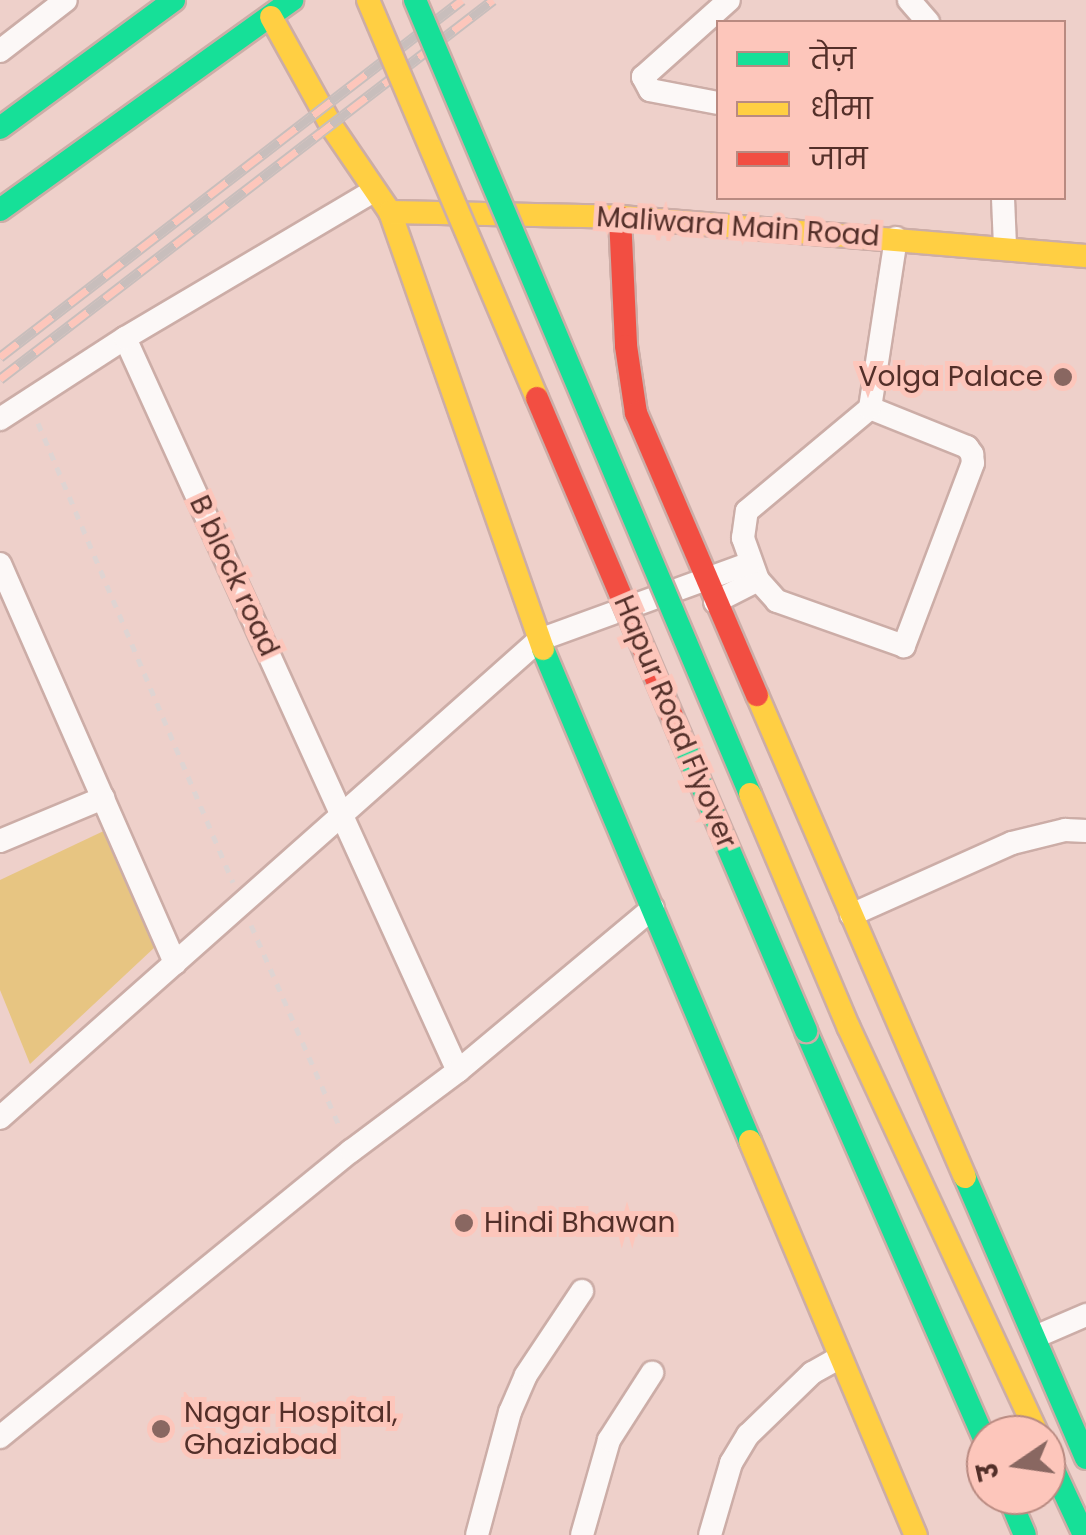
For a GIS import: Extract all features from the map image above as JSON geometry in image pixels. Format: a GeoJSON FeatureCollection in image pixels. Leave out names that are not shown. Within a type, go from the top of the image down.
{"type":"FeatureCollection","features":[{"type":"Feature","properties":{"kind":"main road"},"geometry":{"type":"LineString","coordinates":[[0,128],[174,0]]}},
{"type":"Feature","properties":{"kind":"main road"},"geometry":{"type":"LineString","coordinates":[[0,210],[292,0]]}},
{"type":"Feature","properties":{"kind":"main road","name":"Hapur Road Flyover"},"geometry":{"type":"LineString","coordinates":[[368,0],[798,1013],[974,1415]]}},
{"type":"Feature","properties":{"kind":"main road","name":"Hapur Road Flyover"},"geometry":{"type":"LineString","coordinates":[[416,0],[849,1028],[1029,1415]]}},
{"type":"Feature","properties":{"kind":"main road"},"geometry":{"type":"LineString","coordinates":[[271,17],[302,76],[390,212],[539,640],[916,1535]]}},
{"type":"Feature","properties":{"kind":"main road","name":"Maliwara Main Road"},"geometry":{"type":"LineString","coordinates":[[390,212],[620,217],[1006,246],[1086,256]]}},
{"type":"Feature","properties":{"kind":"main road"},"geometry":{"type":"LineString","coordinates":[[620,217],[626,346],[636,412],[1086,1458]]}},
{"type":"Feature","properties":{"kind":"main road"},"geometry":{"type":"LineString","coordinates":[[1076,1489],[1084,1535]]}},
{"type":"Feature","properties":{"kind":"street"},"geometry":{"type":"LineString","coordinates":[[0,51],[66,0]]}},
{"type":"Feature","properties":{"kind":"street"},"geometry":{"type":"LineString","coordinates":[[716,103],[650,90],[643,77],[729,0]]}},
{"type":"Feature","properties":{"kind":"street"},"geometry":{"type":"LineString","coordinates":[[909,0],[926,20]]}},
{"type":"Feature","properties":{"kind":"street"},"geometry":{"type":"LineString","coordinates":[[0,419],[125,338],[374,190]]}},
{"type":"Feature","properties":{"kind":"street"},"geometry":{"type":"LineString","coordinates":[[1002,200],[1006,246]]}},
{"type":"Feature","properties":{"kind":"street"},"geometry":{"type":"LineString","coordinates":[[870,408],[967,447],[972,454],[973,464],[904,646],[894,646],[777,600],[754,572],[743,538],[747,511],[870,408],[896,238]]}},
{"type":"Feature","properties":{"kind":"street","name":"B block road"},"geometry":{"type":"LineString","coordinates":[[125,338],[458,1071]]}},
{"type":"Feature","properties":{"kind":"street"},"geometry":{"type":"LineString","coordinates":[[0,564],[175,963]]}},
{"type":"Feature","properties":{"kind":"street"},"geometry":{"type":"LineString","coordinates":[[2,1111],[539,640],[711,592],[754,572]]}},
{"type":"Feature","properties":{"kind":"street"},"geometry":{"type":"LineString","coordinates":[[0,841],[103,798]]}},
{"type":"Feature","properties":{"kind":"street"},"geometry":{"type":"LineString","coordinates":[[851,916],[1012,843],[1065,830],[1086,831]]}},
{"type":"Feature","properties":{"kind":"street"},"geometry":{"type":"LineString","coordinates":[[0,1437],[351,1151],[458,1071],[653,908]]}},
{"type":"Feature","properties":{"kind":"street"},"geometry":{"type":"LineString","coordinates":[[477,1535],[510,1412],[526,1376],[582,1292]]}},
{"type":"Feature","properties":{"kind":"street"},"geometry":{"type":"LineString","coordinates":[[1035,1337],[1086,1315]]}},
{"type":"Feature","properties":{"kind":"street"},"geometry":{"type":"LineString","coordinates":[[710,1535],[731,1463],[748,1435],[812,1373],[839,1358]]}},
{"type":"Feature","properties":{"kind":"street"},"geometry":{"type":"LineString","coordinates":[[582,1535],[610,1440],[652,1373]]}},
{"type":"Feature","properties":{"kind":"path"},"geometry":{"type":"LineString","coordinates":[[29,400],[351,1151]]}},
{"type":"Feature","properties":{"kind":"shaded area"},"geometry":{"type":"Polygon","coordinates":[[[110,828],[155,947],[30,1064],[0,990],[0,880],[110,828]]]}},
{"type":"Feature","properties":{"kind":"railway"},"geometry":{"type":"LineString","coordinates":[[0,357],[462,0]]}},
{"type":"Feature","properties":{"kind":"railway"},"geometry":{"type":"LineString","coordinates":[[0,379],[493,0]]}},
{"type":"Feature","properties":{"kind":"traffic: fast"},"geometry":{"type":"LineString","coordinates":[[0,128],[174,0]]}},
{"type":"Feature","properties":{"kind":"traffic: fast"},"geometry":{"type":"LineString","coordinates":[[0,210],[292,0]]}},
{"type":"Feature","properties":{"kind":"traffic: fast"},"geometry":{"type":"LineString","coordinates":[[415,0],[750,794]]}},
{"type":"Feature","properties":{"kind":"traffic: fast"},"geometry":{"type":"LineString","coordinates":[[543,649],[750,1141]]}},
{"type":"Feature","properties":{"kind":"traffic: fast"},"geometry":{"type":"LineString","coordinates":[[680,735],[806,1031]]}},
{"type":"Feature","properties":{"kind":"traffic: fast"},"geometry":{"type":"LineString","coordinates":[[806,1031],[974,1415]]}},
{"type":"Feature","properties":{"kind":"traffic: fast"},"geometry":{"type":"LineString","coordinates":[[965,1177],[1086,1458]]}},
{"type":"Feature","properties":{"kind":"traffic: fast"},"geometry":{"type":"LineString","coordinates":[[1066,1496],[1084,1535]]}},
{"type":"Feature","properties":{"kind":"traffic: fast"},"geometry":{"type":"LineString","coordinates":[[1016,1515],[1025,1535]]}},
{"type":"Feature","properties":{"kind":"traffic: slow"},"geometry":{"type":"LineString","coordinates":[[368,0],[537,398]]}},
{"type":"Feature","properties":{"kind":"traffic: slow"},"geometry":{"type":"LineString","coordinates":[[271,17],[332,127],[390,212],[543,649]]}},
{"type":"Feature","properties":{"kind":"traffic: slow"},"geometry":{"type":"LineString","coordinates":[[390,212],[620,217],[1086,256]]}},
{"type":"Feature","properties":{"kind":"traffic: slow"},"geometry":{"type":"LineString","coordinates":[[757,695],[965,1177]]}},
{"type":"Feature","properties":{"kind":"traffic: slow"},"geometry":{"type":"LineString","coordinates":[[750,794],[849,1028],[1029,1415]]}},
{"type":"Feature","properties":{"kind":"traffic: slow"},"geometry":{"type":"LineString","coordinates":[[750,1141],[916,1535]]}},
{"type":"Feature","properties":{"kind":"traffic: jam"},"geometry":{"type":"LineString","coordinates":[[620,217],[626,346],[636,413],[757,695]]}},
{"type":"Feature","properties":{"kind":"traffic: jam"},"geometry":{"type":"LineString","coordinates":[[537,398],[680,735]]}},
{"type":"Feature","properties":{"kind":"place","name":"Volga Palace"},"geometry":{"type":"Point","coordinates":[1063,377]}},
{"type":"Feature","properties":{"kind":"place","name":"Hindi Bhawan"},"geometry":{"type":"Point","coordinates":[464,1223]}},
{"type":"Feature","properties":{"kind":"place","name":"Nagar Hospital, Ghaziabad"},"geometry":{"type":"Point","coordinates":[161,1429]}}]}
